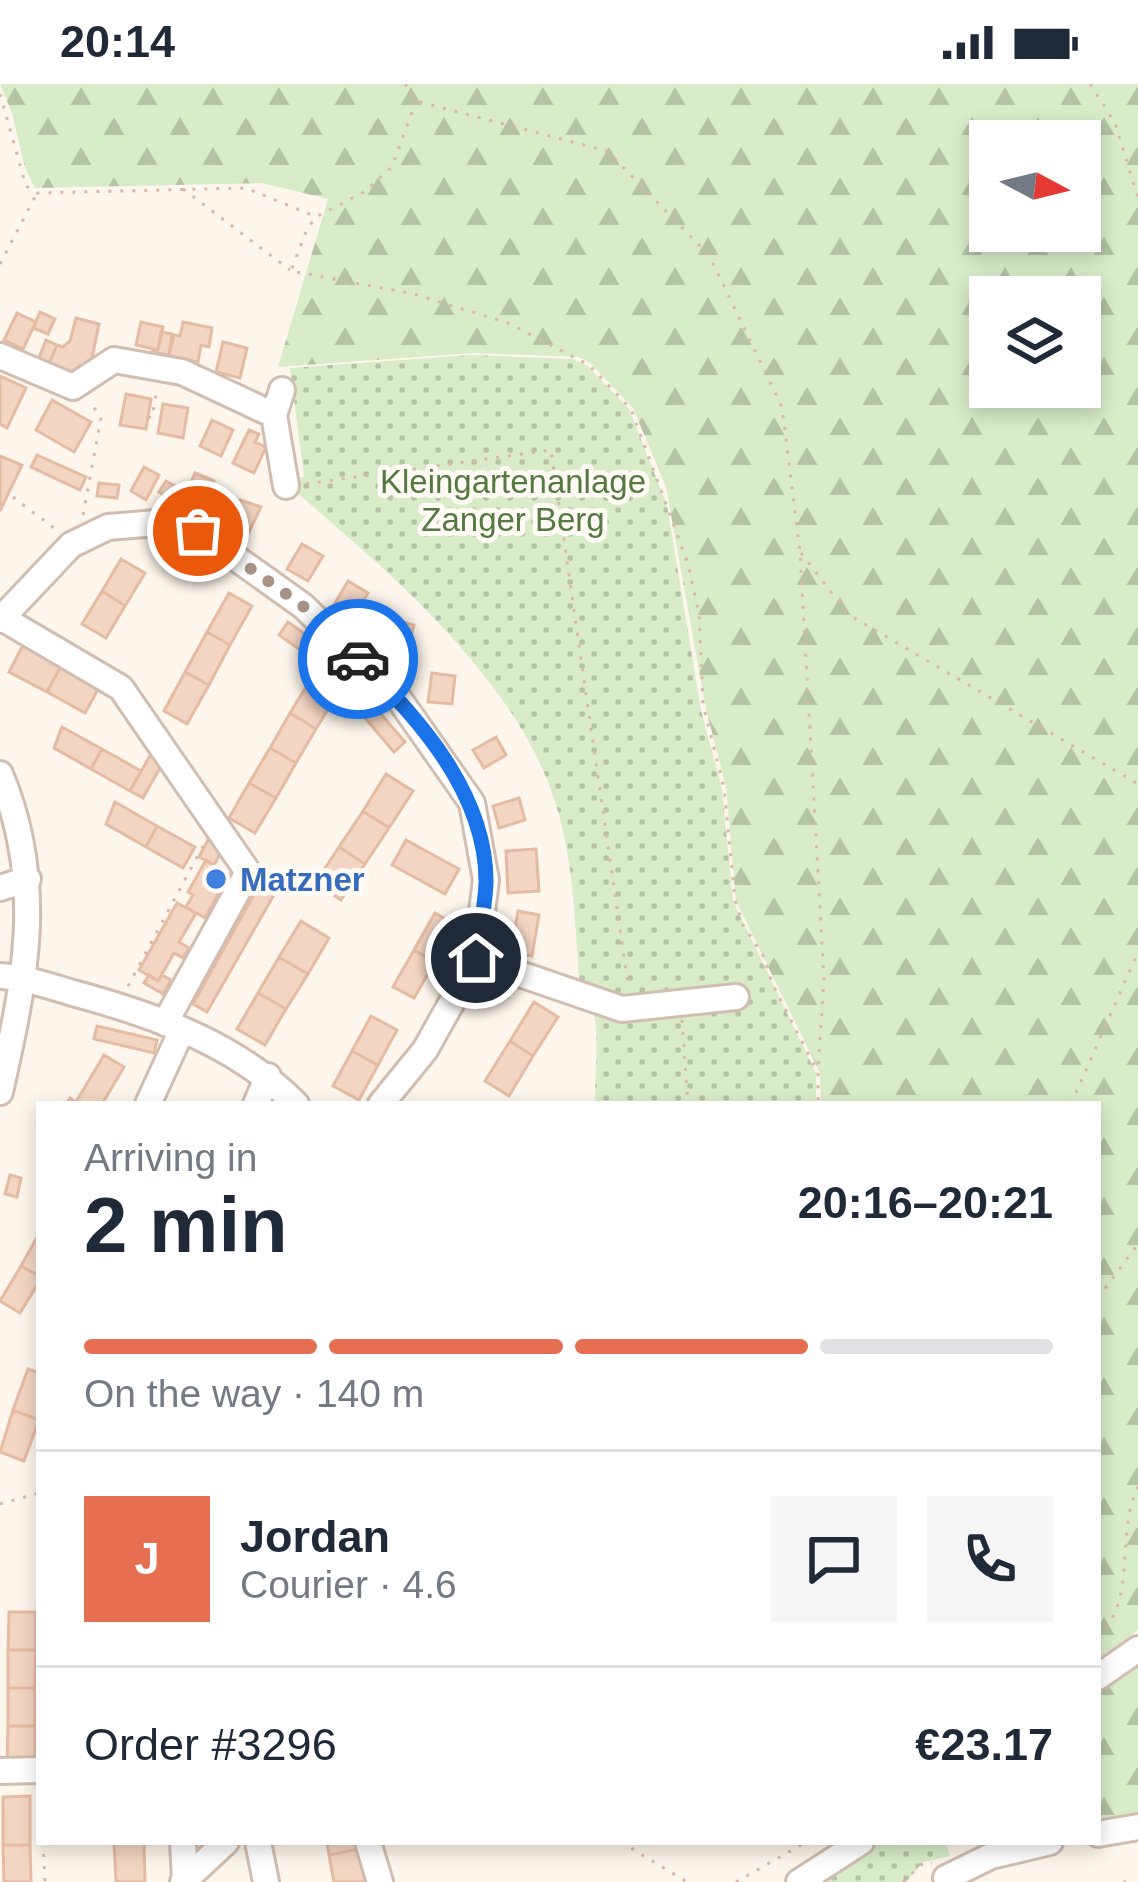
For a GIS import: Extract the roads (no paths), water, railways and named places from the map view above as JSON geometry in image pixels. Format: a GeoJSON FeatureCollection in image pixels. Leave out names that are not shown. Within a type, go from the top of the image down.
{"type":"FeatureCollection","features":[{"type":"Feature","properties":{"kind":"street"},"geometry":{"type":"LineString","coordinates":[[0,356],[73,387],[114,360],[182,372],[278,402],[286,486]]}},
{"type":"Feature","properties":{"kind":"street"},"geometry":{"type":"LineString","coordinates":[[149,1101],[174,1027],[248,872],[121,688],[1,619],[75,544],[108,527],[170,522],[198,531],[303,606],[399,698],[472,803],[486,880],[476,958],[425,1050],[383,1101]]}},
{"type":"Feature","properties":{"kind":"street"},"geometry":{"type":"LineString","coordinates":[[0,774],[28,879],[29,922],[11,978],[0,1092]]}},
{"type":"Feature","properties":{"kind":"street"},"geometry":{"type":"LineString","coordinates":[[0,888],[28,879]]}},
{"type":"Feature","properties":{"kind":"street"},"geometry":{"type":"LineString","coordinates":[[476,958],[589,1001],[632,1008],[736,997]]}},
{"type":"Feature","properties":{"kind":"street"},"geometry":{"type":"LineString","coordinates":[[11,978],[118,1005],[228,1050],[268,1076],[293,1101]]}},
{"type":"Feature","properties":{"kind":"street"},"geometry":{"type":"LineString","coordinates":[[257,1101],[268,1076]]}},
{"type":"Feature","properties":{"kind":"street"},"geometry":{"type":"LineString","coordinates":[[1101,1675],[1138,1649]]}},
{"type":"Feature","properties":{"kind":"street"},"geometry":{"type":"LineString","coordinates":[[0,1771],[36,1770]]}},
{"type":"Feature","properties":{"kind":"street"},"geometry":{"type":"LineString","coordinates":[[1101,1833],[1138,1827]]}},
{"type":"Feature","properties":{"kind":"street"},"geometry":{"type":"LineString","coordinates":[[183,1845],[184,1881]]}},
{"type":"Feature","properties":{"kind":"street"},"geometry":{"type":"LineString","coordinates":[[184,1881],[223,1845]]}},
{"type":"Feature","properties":{"kind":"street"},"geometry":{"type":"LineString","coordinates":[[259,1845],[266,1882]]}},
{"type":"Feature","properties":{"kind":"street"},"geometry":{"type":"LineString","coordinates":[[369,1845],[380,1882]]}},
{"type":"Feature","properties":{"kind":"street"},"geometry":{"type":"LineString","coordinates":[[799,1882],[856,1845]]}},
{"type":"Feature","properties":{"kind":"street"},"geometry":{"type":"LineString","coordinates":[[946,1878],[991,1856],[1037,1845]]}},
{"type":"Feature","properties":{"kind":"place","name":"Matzner"},"geometry":{"type":"Point","coordinates":[216,879]}},
{"type":"Feature","properties":{"kind":"park label","name":"Kleingartenanlage Zanger Berg"},"geometry":{"type":"Point","coordinates":[513,500]}}]}
